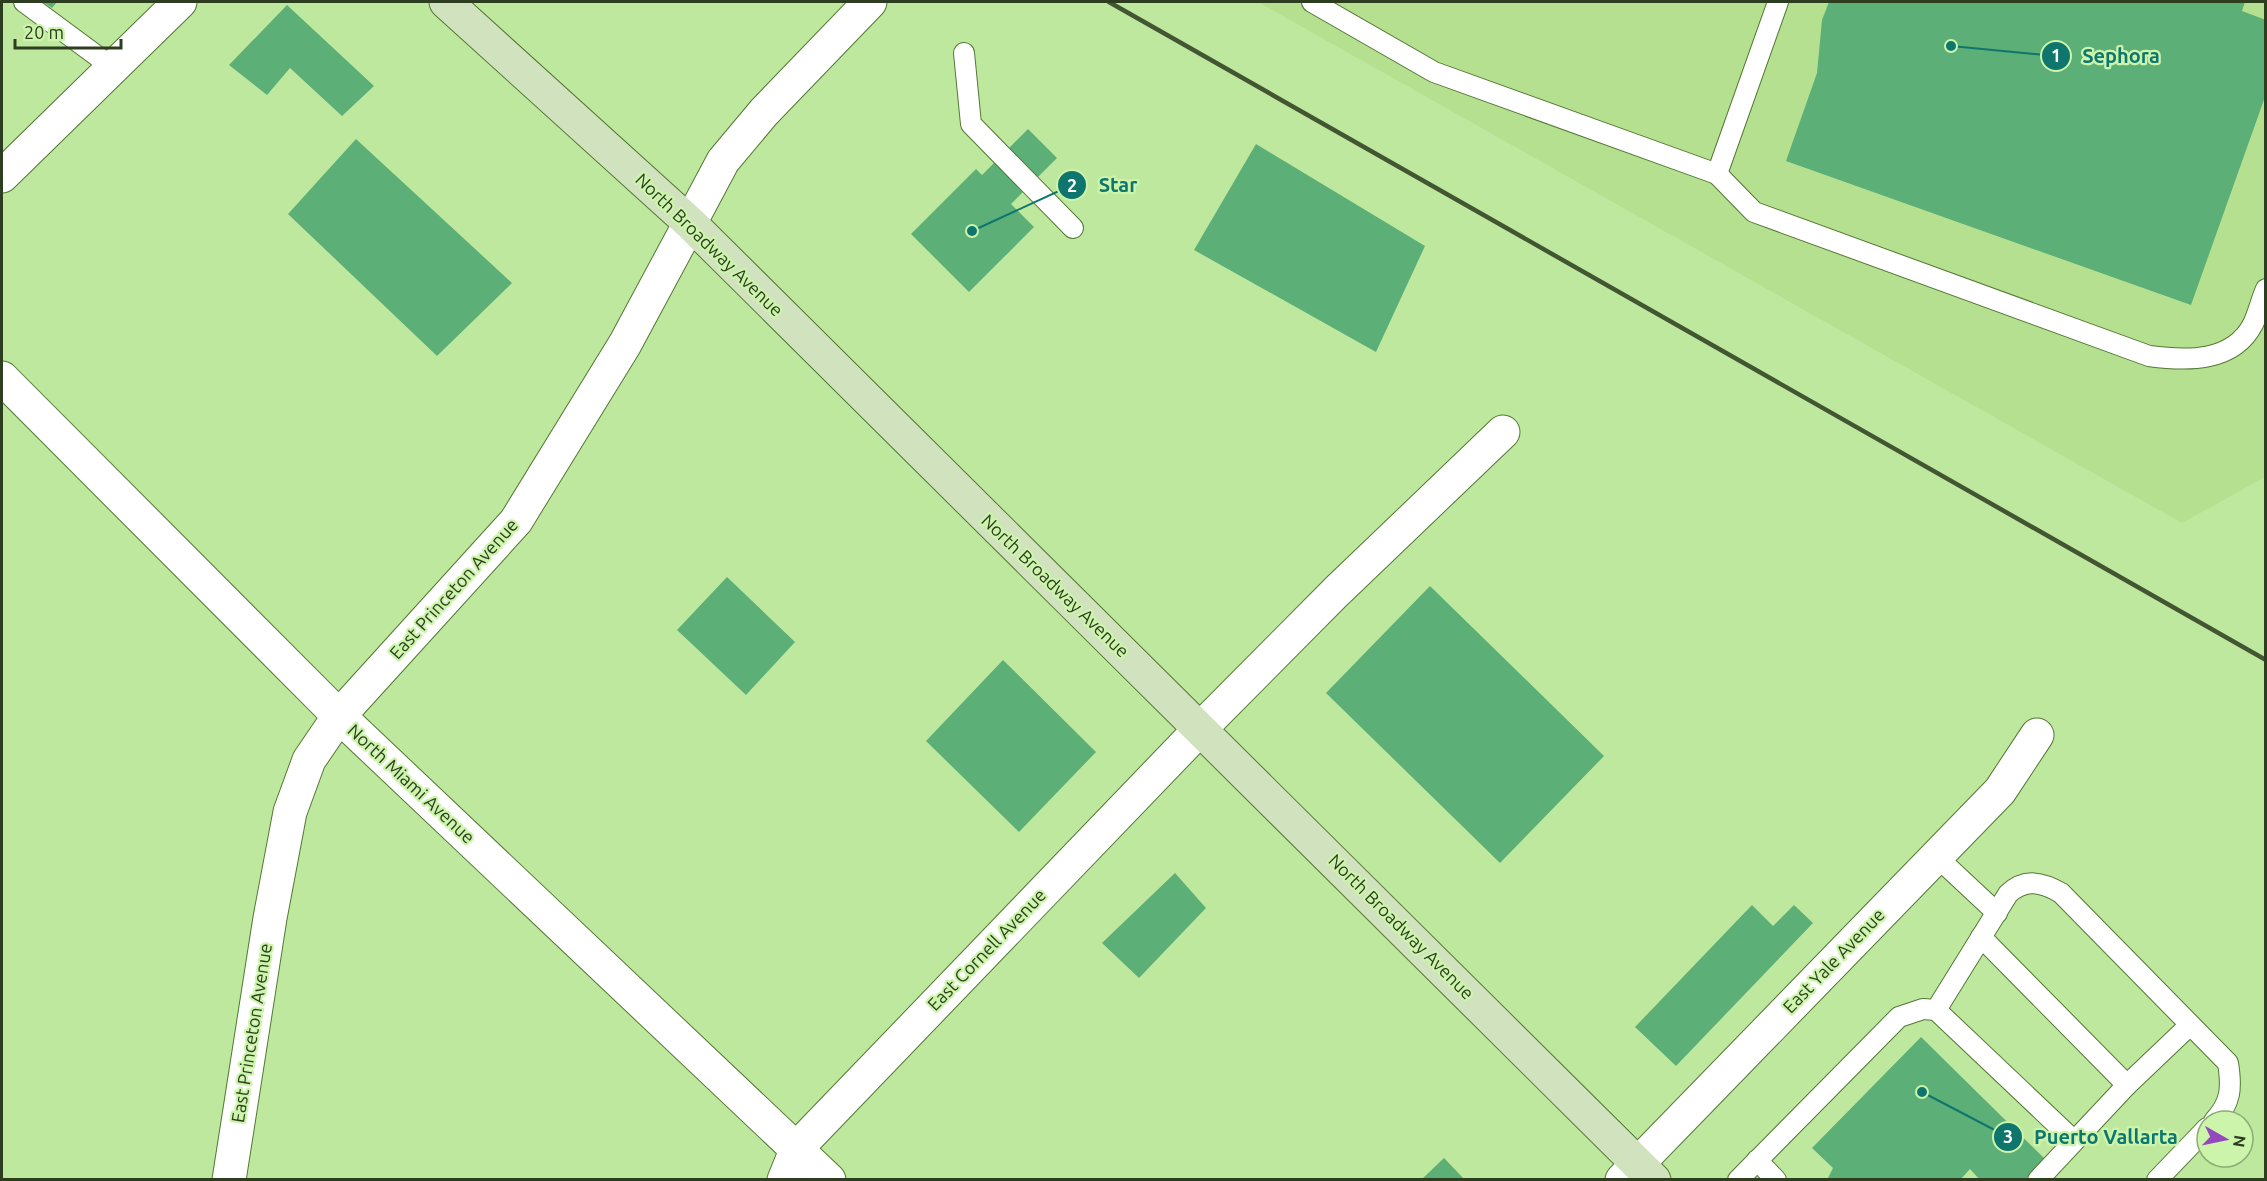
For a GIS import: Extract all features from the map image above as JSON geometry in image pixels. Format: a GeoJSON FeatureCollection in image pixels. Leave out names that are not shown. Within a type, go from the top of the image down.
{"type":"FeatureCollection","features":[{"type":"Feature","properties":{"kind":"main road","name":"North Broadway Avenue"},"geometry":{"type":"LineString","coordinates":[[446,2],[690,224],[1017,550],[1201,728],[1638,1174]]}},
{"type":"Feature","properties":{"kind":"street"},"geometry":{"type":"LineString","coordinates":[[2,176],[180,2]]}},
{"type":"Feature","properties":{"kind":"street","name":"East Princeton Avenue"},"geometry":{"type":"LineString","coordinates":[[229,1179],[270,918],[290,812],[309,760],[339,716],[516,522],[625,344],[723,161],[764,112],[870,2]]}},
{"type":"Feature","properties":{"kind":"street","name":"North Miami Avenue"},"geometry":{"type":"LineString","coordinates":[[2,378],[339,716],[830,1179]]}},
{"type":"Feature","properties":{"kind":"street","name":"East Cornell Avenue"},"geometry":{"type":"LineString","coordinates":[[784,1179],[797,1148],[1201,728],[1336,592],[1503,432]]}},
{"type":"Feature","properties":{"kind":"street","name":"East Yale Avenue"},"geometry":{"type":"LineString","coordinates":[[1638,1174],[1936,856],[2000,791],[2037,735]]}},
{"type":"Feature","properties":{"kind":"lane"},"geometry":{"type":"LineString","coordinates":[[24,2],[112,67]]}},
{"type":"Feature","properties":{"kind":"lane"},"geometry":{"type":"LineString","coordinates":[[1312,2],[1434,72],[1717,174],[1754,212],[2149,356],[2184,361],[2231,350],[2252,326],[2265,289]]}},
{"type":"Feature","properties":{"kind":"lane"},"geometry":{"type":"LineString","coordinates":[[1717,174],[1778,2]]}},
{"type":"Feature","properties":{"kind":"lane"},"geometry":{"type":"LineString","coordinates":[[964,53],[971,124],[1072,228]]}},
{"type":"Feature","properties":{"kind":"lane"},"geometry":{"type":"LineString","coordinates":[[1936,856],[1997,913]]}},
{"type":"Feature","properties":{"kind":"lane"},"geometry":{"type":"LineString","coordinates":[[1936,1010],[1981,937],[2018,885],[2031,882],[2046,884],[2061,893],[2228,1064],[2231,1083],[2230,1101],[2224,1109]]}},
{"type":"Feature","properties":{"kind":"lane"},"geometry":{"type":"LineString","coordinates":[[1981,937],[2127,1085]]}},
{"type":"Feature","properties":{"kind":"lane"},"geometry":{"type":"LineString","coordinates":[[1738,1179],[1899,1017],[1923,1009],[1936,1010],[2069,1136],[2072,1142]]}},
{"type":"Feature","properties":{"kind":"lane"},"geometry":{"type":"LineString","coordinates":[[2038,1179],[2127,1085],[2190,1025]]}},
{"type":"Feature","properties":{"kind":"lane"},"geometry":{"type":"LineString","coordinates":[[2157,1179],[2195,1140]]}},
{"type":"Feature","properties":{"kind":"lane"},"geometry":{"type":"LineString","coordinates":[[1757,1160],[1776,1179]]}},
{"type":"Feature","properties":{"kind":"shaded area"},"geometry":{"type":"Polygon","coordinates":[[[1258,2],[2265,2],[2265,477],[2182,523],[1258,2]]]}},
{"type":"Feature","properties":{"kind":"building"},"geometry":{"type":"Polygon","coordinates":[[[43,2],[57,2],[52,8],[43,2]]]}},
{"type":"Feature","properties":{"kind":"building"},"geometry":{"type":"Polygon","coordinates":[[[1829,2],[2245,2],[2242,11],[2266,20],[2266,94],[2191,305],[1786,161],[1817,73],[1822,20],[1829,2]]]}},
{"type":"Feature","properties":{"kind":"building"},"geometry":{"type":"Polygon","coordinates":[[[287,5],[374,86],[342,116],[290,68],[267,95],[229,65],[287,5]]]}},
{"type":"Feature","properties":{"kind":"building"},"geometry":{"type":"Polygon","coordinates":[[[1028,129],[1057,158],[1011,204],[1034,227],[969,292],[911,234],[976,169],[982,175],[1028,129]]]}},
{"type":"Feature","properties":{"kind":"building"},"geometry":{"type":"Polygon","coordinates":[[[356,139],[512,283],[437,356],[288,214],[356,139]]]}},
{"type":"Feature","properties":{"kind":"building"},"geometry":{"type":"Polygon","coordinates":[[[1256,144],[1425,246],[1376,352],[1194,250],[1256,144]]]}},
{"type":"Feature","properties":{"kind":"building"},"geometry":{"type":"Polygon","coordinates":[[[727,577],[795,642],[746,695],[677,630],[727,577]]]}},
{"type":"Feature","properties":{"kind":"building"},"geometry":{"type":"Polygon","coordinates":[[[1430,586],[1604,756],[1500,863],[1326,693],[1430,586]]]}},
{"type":"Feature","properties":{"kind":"building"},"geometry":{"type":"Polygon","coordinates":[[[1003,660],[1096,752],[1019,832],[926,741],[1003,660]]]}},
{"type":"Feature","properties":{"kind":"building"},"geometry":{"type":"Polygon","coordinates":[[[1175,873],[1206,908],[1139,978],[1102,943],[1175,873]]]}},
{"type":"Feature","properties":{"kind":"building"},"geometry":{"type":"Polygon","coordinates":[[[1752,905],[1773,926],[1794,905],[1813,923],[1676,1066],[1635,1027],[1752,905]]]}},
{"type":"Feature","properties":{"kind":"building"},"geometry":{"type":"Polygon","coordinates":[[[1921,1037],[2045,1159],[2025,1180],[1980,1180],[1970,1169],[1960,1180],[1827,1180],[1833,1168],[1812,1148],[1921,1037]]]}},
{"type":"Feature","properties":{"kind":"building"},"geometry":{"type":"Polygon","coordinates":[[[1444,1158],[1465,1180],[1421,1180],[1444,1158]]]}},
{"type":"Feature","properties":{"kind":"railway"},"geometry":{"type":"LineString","coordinates":[[1109,2],[2266,660]]}},
{"type":"Feature","properties":{"kind":"place","name":"Sephora"},"geometry":{"type":"Point","coordinates":[1951,46]}},
{"type":"Feature","properties":{"kind":"place","name":"Star"},"geometry":{"type":"Point","coordinates":[972,231]}},
{"type":"Feature","properties":{"kind":"place","name":"Puerto Vallarta"},"geometry":{"type":"Point","coordinates":[1922,1092]}}]}
